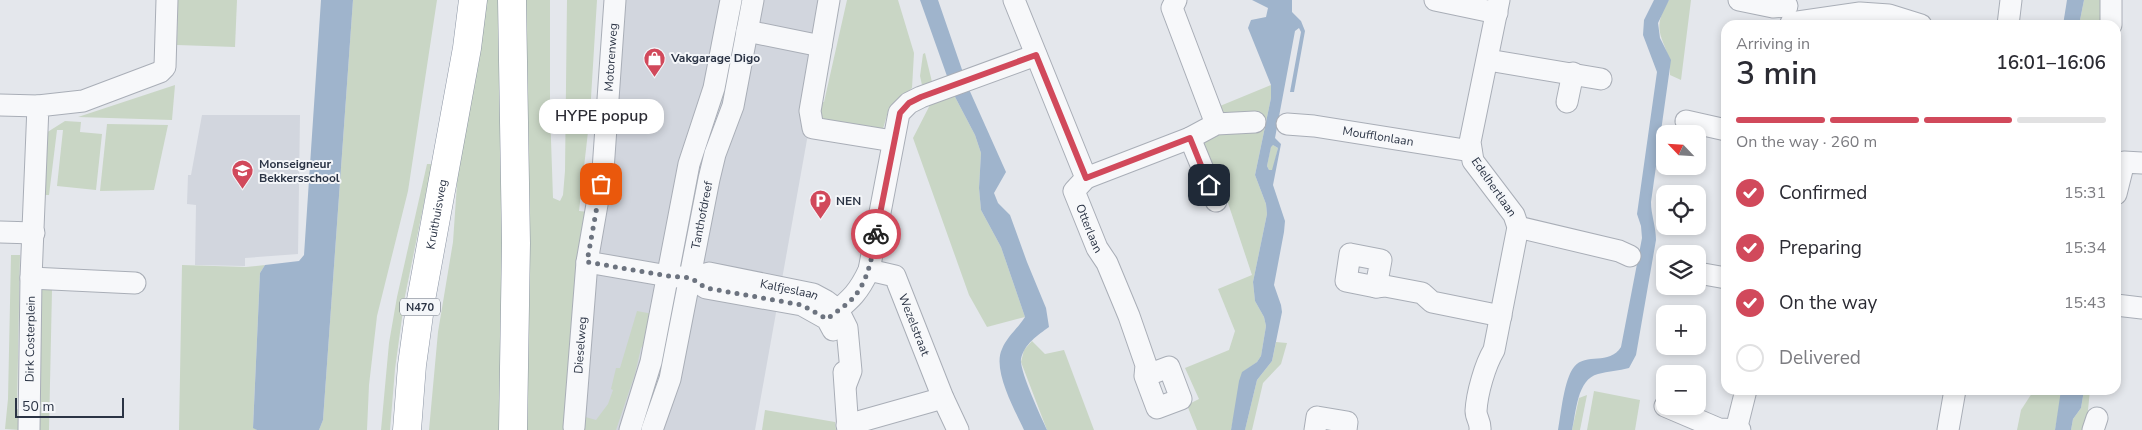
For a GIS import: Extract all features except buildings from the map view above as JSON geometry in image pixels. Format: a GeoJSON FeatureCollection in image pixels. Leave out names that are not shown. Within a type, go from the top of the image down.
{"type":"FeatureCollection","features":[{"type":"Feature","properties":{"kind":"highway","name":"Kruithuisweg"},"geometry":{"type":"LineString","coordinates":[[407,430],[412,365],[421,300],[467,48],[473,0]]}},
{"type":"Feature","properties":{"kind":"highway"},"geometry":{"type":"LineString","coordinates":[[512,0],[516,243],[513,430]]}},
{"type":"Feature","properties":{"kind":"street"},"geometry":{"type":"LineString","coordinates":[[0,105],[38,106],[83,101],[160,72],[164,67],[167,0]]}},
{"type":"Feature","properties":{"kind":"street","name":"Motorenweg"},"geometry":{"type":"LineString","coordinates":[[587,262],[603,170],[615,0]]}},
{"type":"Feature","properties":{"kind":"street","name":"Tanthofdreef"},"geometry":{"type":"LineString","coordinates":[[630,430],[651,362],[690,164],[714,88],[731,0]]}},
{"type":"Feature","properties":{"kind":"street","name":"Tanthofdreef"},"geometry":{"type":"LineString","coordinates":[[652,430],[670,380],[715,154],[733,106],[756,33],[754,0]]}},
{"type":"Feature","properties":{"kind":"street"},"geometry":{"type":"LineString","coordinates":[[830,0],[810,111],[813,128],[893,141]]}},
{"type":"Feature","properties":{"kind":"street"},"geometry":{"type":"LineString","coordinates":[[1014,0],[1086,178],[1190,138],[1216,124],[1255,122]]}},
{"type":"Feature","properties":{"kind":"street"},"geometry":{"type":"LineString","coordinates":[[1176,0],[1172,8],[1216,124]]}},
{"type":"Feature","properties":{"kind":"street"},"geometry":{"type":"LineString","coordinates":[[1435,0],[1498,7]]}},
{"type":"Feature","properties":{"kind":"street"},"geometry":{"type":"LineString","coordinates":[[1739,0],[1773,7],[1789,14],[1860,13],[1889,15],[1905,20]]}},
{"type":"Feature","properties":{"kind":"street"},"geometry":{"type":"LineString","coordinates":[[2009,20],[2011,0]]}},
{"type":"Feature","properties":{"kind":"street"},"geometry":{"type":"LineString","coordinates":[[2111,0],[2111,20]]}},
{"type":"Feature","properties":{"kind":"street","name":"Edelhertlaan"},"geometry":{"type":"LineString","coordinates":[[1480,430],[1481,424],[1476,413],[1486,363],[1494,350],[1518,227],[1514,215],[1473,161],[1470,152],[1470,142],[1498,7]]}},
{"type":"Feature","properties":{"kind":"street"},"geometry":{"type":"LineString","coordinates":[[756,33],[821,46]]}},
{"type":"Feature","properties":{"kind":"street"},"geometry":{"type":"LineString","coordinates":[[832,315],[853,298],[862,286],[869,270],[900,113],[909,103],[1036,55]]}},
{"type":"Feature","properties":{"kind":"street"},"geometry":{"type":"LineString","coordinates":[[1488,60],[1601,79]]}},
{"type":"Feature","properties":{"kind":"street"},"geometry":{"type":"LineString","coordinates":[[1567,102],[1573,73]]}},
{"type":"Feature","properties":{"kind":"street","name":"Dirk Costerplein"},"geometry":{"type":"LineString","coordinates":[[29,430],[31,278],[38,106]]}},
{"type":"Feature","properties":{"kind":"street"},"geometry":{"type":"LineString","coordinates":[[1686,121],[1721,129]]}},
{"type":"Feature","properties":{"kind":"street","name":"Moufflonlaan"},"geometry":{"type":"LineString","coordinates":[[1287,124],[1314,126],[1470,152]]}},
{"type":"Feature","properties":{"kind":"street"},"geometry":{"type":"LineString","coordinates":[[1190,138],[1216,201]]}},
{"type":"Feature","properties":{"kind":"street"},"geometry":{"type":"LineString","coordinates":[[2121,185],[2133,162]]}},
{"type":"Feature","properties":{"kind":"street","name":"Otterlaan"},"geometry":{"type":"LineString","coordinates":[[1086,178],[1074,191],[1097,248],[1107,263],[1131,321],[1146,365],[1145,376]]}},
{"type":"Feature","properties":{"kind":"street"},"geometry":{"type":"LineString","coordinates":[[1518,227],[1619,251],[1630,256]]}},
{"type":"Feature","properties":{"kind":"street"},"geometry":{"type":"LineString","coordinates":[[0,232],[34,233]]}},
{"type":"Feature","properties":{"kind":"street","name":"Kalfjeslaan"},"geometry":{"type":"LineString","coordinates":[[587,262],[668,276],[691,278],[706,288],[802,305],[832,315],[846,384],[848,428]]}},
{"type":"Feature","properties":{"kind":"street","name":"Dieselweg"},"geometry":{"type":"LineString","coordinates":[[574,427],[587,262]]}},
{"type":"Feature","properties":{"kind":"street","name":"Wezelstraat"},"geometry":{"type":"LineString","coordinates":[[869,270],[895,276],[943,398],[958,430]]}},
{"type":"Feature","properties":{"kind":"street"},"geometry":{"type":"LineString","coordinates":[[1706,274],[1721,277]]}},
{"type":"Feature","properties":{"kind":"street","name":"Dirk Costerplein"},"geometry":{"type":"LineString","coordinates":[[31,278],[135,283]]}},
{"type":"Feature","properties":{"kind":"street"},"geometry":{"type":"LineString","coordinates":[[1376,287],[1385,286],[1422,293],[1432,302],[1501,316]]}},
{"type":"Feature","properties":{"kind":"street"},"geometry":{"type":"LineString","coordinates":[[2121,306],[2142,308]]}},
{"type":"Feature","properties":{"kind":"street"},"geometry":{"type":"LineString","coordinates":[[1685,415],[1719,429],[1737,430],[1745,395]]}},
{"type":"Feature","properties":{"kind":"street"},"geometry":{"type":"LineString","coordinates":[[1948,430],[1955,395]]}},
{"type":"Feature","properties":{"kind":"street"},"geometry":{"type":"LineString","coordinates":[[848,428],[943,398]]}},
{"type":"Feature","properties":{"kind":"street"},"geometry":{"type":"LineString","coordinates":[[1315,430],[1317,417],[1347,422],[1346,430]]}},
{"type":"Feature","properties":{"kind":"shaded area"},"geometry":{"type":"Polygon","coordinates":[[[619,0],[832,0],[755,430],[613,430],[576,422],[619,0]]]}},
{"type":"Feature","properties":{"kind":"shaded area","name":"Monseigneur Bekkersschool"},"geometry":{"type":"Polygon","coordinates":[[[202,115],[300,115],[298,254],[245,258],[245,266],[195,265],[196,205],[187,204],[188,175],[191,175],[202,115]]]}},
{"type":"Feature","properties":{"kind":"green space"},"geometry":{"type":"Polygon","coordinates":[[[178,0],[237,0],[235,47],[177,45],[178,0]]]}},
{"type":"Feature","properties":{"kind":"green space"},"geometry":{"type":"Polygon","coordinates":[[[353,0],[437,0],[408,191],[377,316],[369,385],[367,430],[319,430],[323,420],[353,0]]]}},
{"type":"Feature","properties":{"kind":"green space"},"geometry":{"type":"Polygon","coordinates":[[[479,0],[501,0],[504,430],[429,430],[438,332],[453,242],[462,111],[479,0]]]}},
{"type":"Feature","properties":{"kind":"green space"},"geometry":{"type":"Polygon","coordinates":[[[523,0],[550,0],[550,111],[553,198],[560,201],[563,195],[565,171],[567,0],[597,0],[590,114],[579,211],[589,212],[571,430],[527,430],[530,215],[523,77],[523,0]]]}},
{"type":"Feature","properties":{"kind":"green space"},"geometry":{"type":"Polygon","coordinates":[[[847,0],[898,0],[914,53],[912,88],[889,108],[883,129],[820,120],[817,101],[824,102],[847,0]]]}},
{"type":"Feature","properties":{"kind":"green space"},"geometry":{"type":"Polygon","coordinates":[[[1669,0],[1691,0],[1681,80],[1670,75],[1670,63],[1660,31],[1660,22],[1669,0]]]}},
{"type":"Feature","properties":{"kind":"green space"},"geometry":{"type":"Polygon","coordinates":[[[2084,0],[2102,0],[2105,20],[2080,20],[2084,0]]]}},
{"type":"Feature","properties":{"kind":"green space"},"geometry":{"type":"Polygon","coordinates":[[[925,53],[932,82],[922,85],[920,76],[923,54],[925,53]]]}},
{"type":"Feature","properties":{"kind":"green space"},"geometry":{"type":"Polygon","coordinates":[[[175,85],[172,120],[78,117],[175,85]]]}},
{"type":"Feature","properties":{"kind":"green space"},"geometry":{"type":"Polygon","coordinates":[[[1271,85],[1271,98],[1255,175],[1266,204],[1267,214],[1253,282],[1255,301],[1264,317],[1266,326],[1261,356],[1257,362],[1243,372],[1231,430],[1197,430],[1187,405],[1199,399],[1185,368],[1229,350],[1235,331],[1218,289],[1252,275],[1222,185],[1202,140],[1220,106],[1271,85]]]}},
{"type":"Feature","properties":{"kind":"green space"},"geometry":{"type":"Polygon","coordinates":[[[953,93],[975,135],[981,153],[979,188],[981,210],[1001,247],[1025,317],[987,327],[969,295],[913,138],[932,101],[953,93]]]}},
{"type":"Feature","properties":{"kind":"green space"},"geometry":{"type":"Polygon","coordinates":[[[65,121],[81,122],[80,132],[102,134],[96,190],[57,186],[63,130],[57,130],[49,195],[43,195],[46,133],[65,121]]]}},
{"type":"Feature","properties":{"kind":"green space"},"geometry":{"type":"Polygon","coordinates":[[[107,124],[168,125],[154,190],[100,191],[107,124]]]}},
{"type":"Feature","properties":{"kind":"green space"},"geometry":{"type":"Polygon","coordinates":[[[1273,145],[1278,148],[1273,170],[1269,170],[1267,166],[1271,146],[1273,145]]]}},
{"type":"Feature","properties":{"kind":"green space"},"geometry":{"type":"Polygon","coordinates":[[[427,164],[432,164],[405,296],[395,369],[390,430],[381,430],[389,343],[397,297],[427,164]]]}},
{"type":"Feature","properties":{"kind":"green space"},"geometry":{"type":"Polygon","coordinates":[[[11,255],[20,255],[17,409],[20,410],[20,430],[5,429],[8,399],[11,255]]]}},
{"type":"Feature","properties":{"kind":"green space"},"geometry":{"type":"Polygon","coordinates":[[[182,265],[246,267],[265,265],[260,273],[253,427],[257,430],[179,430],[182,265]]]}},
{"type":"Feature","properties":{"kind":"green space"},"geometry":{"type":"Polygon","coordinates":[[[38,289],[52,290],[49,430],[35,430],[38,289]]]}},
{"type":"Feature","properties":{"kind":"green space"},"geometry":{"type":"Polygon","coordinates":[[[637,311],[653,314],[649,338],[641,348],[635,374],[616,430],[580,430],[582,416],[596,420],[608,404],[613,390],[611,389],[616,368],[620,368],[637,311]]]}},
{"type":"Feature","properties":{"kind":"green space"},"geometry":{"type":"Polygon","coordinates":[[[1032,341],[1045,354],[1064,350],[1094,430],[1047,430],[1021,362],[1024,350],[1032,341]]]}},
{"type":"Feature","properties":{"kind":"green space"},"geometry":{"type":"Polygon","coordinates":[[[1276,342],[1287,343],[1281,364],[1263,383],[1252,430],[1245,430],[1257,380],[1272,361],[1276,342]]]}},
{"type":"Feature","properties":{"kind":"green space"},"geometry":{"type":"Polygon","coordinates":[[[1594,391],[1640,400],[1635,430],[1587,430],[1594,391]]]}},
{"type":"Feature","properties":{"kind":"green space"},"geometry":{"type":"Polygon","coordinates":[[[1587,395],[1580,430],[1572,430],[1579,398],[1587,395]]]}},
{"type":"Feature","properties":{"kind":"green space"},"geometry":{"type":"Polygon","coordinates":[[[2031,395],[2061,395],[2055,430],[2017,430],[2021,410],[2031,395]]]}},
{"type":"Feature","properties":{"kind":"green space"},"geometry":{"type":"Polygon","coordinates":[[[2083,395],[2090,395],[2086,430],[2071,430],[2073,419],[2081,408],[2083,395]]]}},
{"type":"Feature","properties":{"kind":"green space"},"geometry":{"type":"Polygon","coordinates":[[[765,410],[835,422],[836,430],[762,430],[765,410]]]}},
{"type":"Feature","properties":{"kind":"water"},"geometry":{"type":"Polygon","coordinates":[[[321,0],[353,0],[323,420],[319,430],[257,430],[253,428],[260,273],[265,265],[299,261],[304,255],[321,0]]]}},
{"type":"Feature","properties":{"kind":"water"},"geometry":{"type":"Polygon","coordinates":[[[920,0],[938,0],[968,87],[1006,172],[994,193],[998,203],[1010,215],[1046,308],[1049,327],[1028,344],[1021,359],[1021,365],[1047,430],[1024,430],[1002,379],[1000,358],[1002,349],[1025,317],[1001,247],[981,210],[979,188],[981,153],[975,135],[953,93],[920,0]]]}},
{"type":"Feature","properties":{"kind":"water"},"geometry":{"type":"Polygon","coordinates":[[[1252,0],[1292,0],[1292,12],[1301,21],[1305,31],[1294,92],[1290,92],[1301,32],[1299,28],[1295,31],[1275,138],[1281,144],[1273,185],[1285,221],[1274,285],[1282,312],[1272,361],[1257,380],[1245,430],[1231,430],[1242,372],[1257,362],[1261,356],[1266,326],[1264,317],[1255,301],[1253,282],[1267,214],[1266,204],[1255,175],[1271,98],[1271,85],[1248,28],[1251,20],[1266,17],[1268,8],[1252,0]],[[1273,145],[1271,147],[1267,166],[1269,170],[1272,170],[1278,148],[1273,145]]]}},
{"type":"Feature","properties":{"kind":"water"},"geometry":{"type":"Polygon","coordinates":[[[1654,0],[1669,0],[1658,23],[1660,38],[1671,60],[1662,125],[1656,125],[1656,166],[1651,202],[1656,240],[1636,355],[1629,368],[1591,377],[1582,389],[1576,406],[1572,430],[1558,430],[1565,388],[1574,367],[1585,360],[1610,356],[1621,347],[1642,238],[1637,214],[1657,72],[1643,35],[1644,20],[1654,0]]]}},
{"type":"Feature","properties":{"kind":"water"},"geometry":{"type":"Polygon","coordinates":[[[2067,0],[2084,0],[2080,20],[2064,20],[2067,0]]]}},
{"type":"Feature","properties":{"kind":"water"},"geometry":{"type":"Polygon","coordinates":[[[2060,395],[2083,395],[2081,408],[2073,419],[2071,430],[2055,430],[2060,395]]]}},
{"type":"Feature","properties":{"kind":"way so far"},"geometry":{"type":"LineString","coordinates":[[601,184],[587,262],[668,276],[691,278],[706,288],[802,305],[827,319],[853,298],[862,286],[869,270],[876,234]]}},
{"type":"Feature","properties":{"kind":"place","name":"Vakgarage Digo"},"geometry":{"type":"Point","coordinates":[655,77]}},
{"type":"Feature","properties":{"kind":"place","name":"HYPE popup"},"geometry":{"type":"Point","coordinates":[601,184]}},
{"type":"Feature","properties":{"kind":"place","name":"Monseigneur Bekkersschool"},"geometry":{"type":"Point","coordinates":[243,190]}},
{"type":"Feature","properties":{"kind":"place","name":"NEN"},"geometry":{"type":"Point","coordinates":[820,220]}},
{"type":"Feature","properties":{"kind":"route"},"geometry":{"type":"LineString","coordinates":[[876,234],[900,113],[909,103],[921,97],[1036,55],[1086,178],[1190,138],[1209,185]]}}]}
